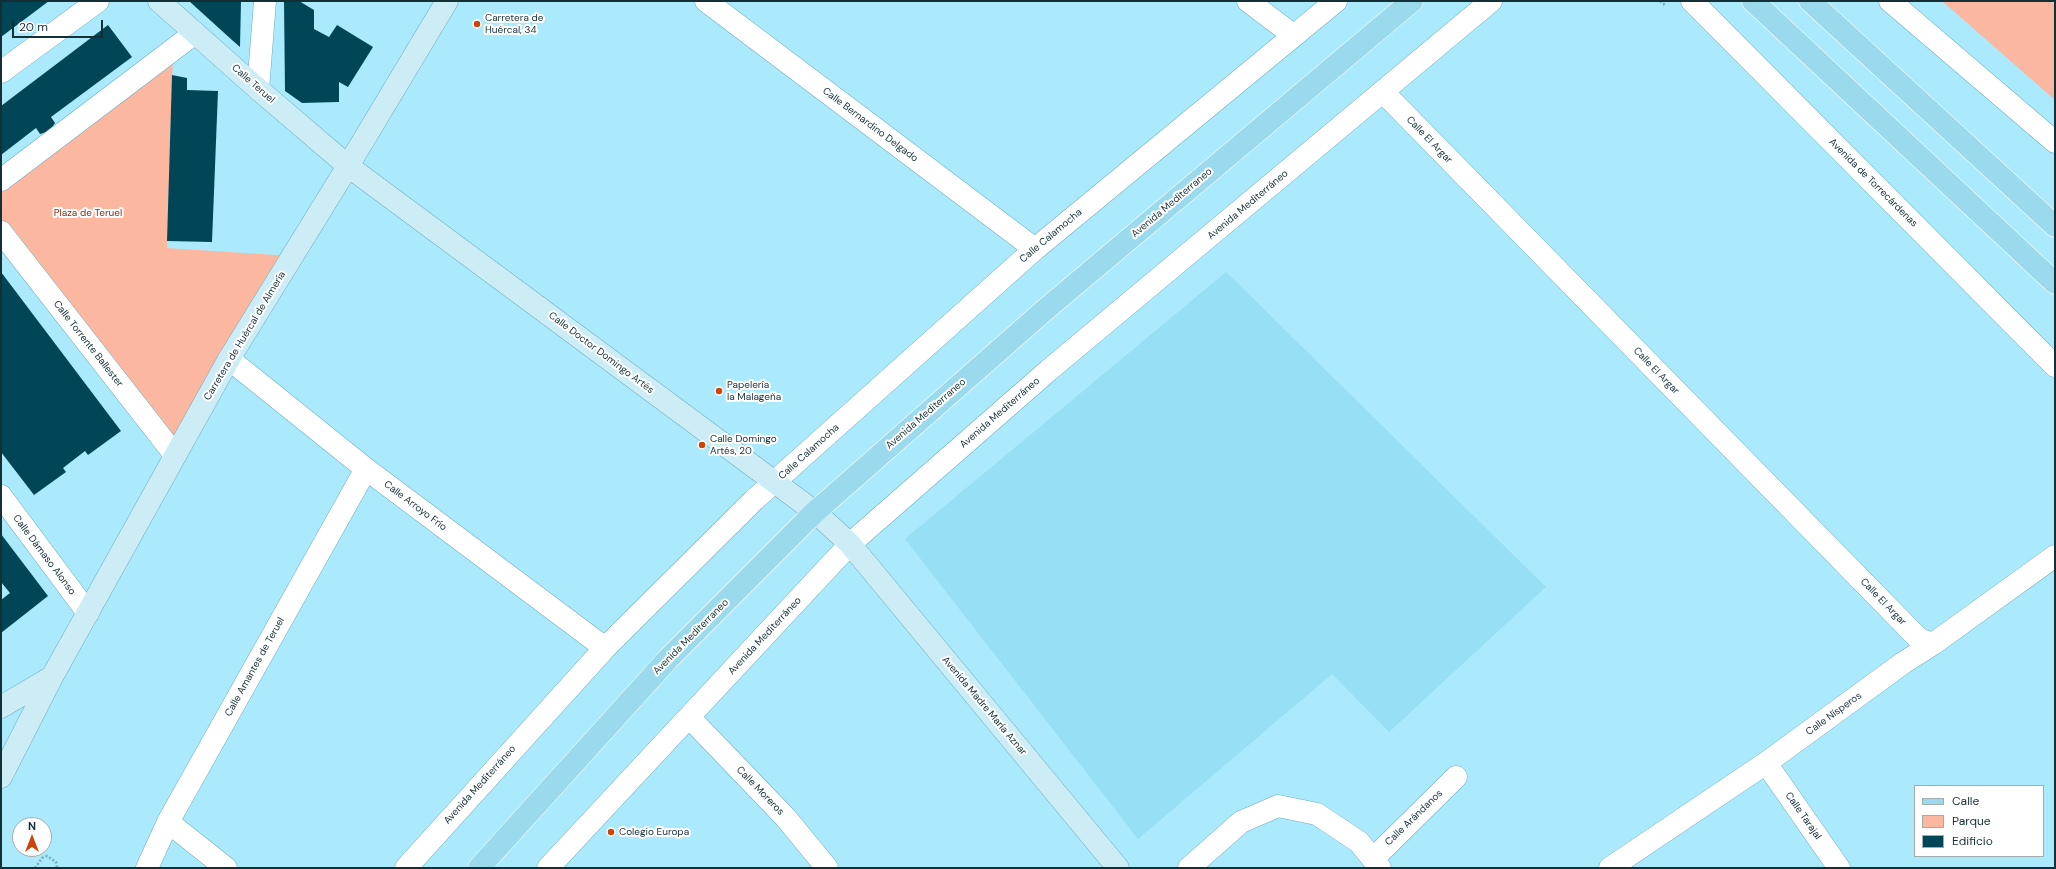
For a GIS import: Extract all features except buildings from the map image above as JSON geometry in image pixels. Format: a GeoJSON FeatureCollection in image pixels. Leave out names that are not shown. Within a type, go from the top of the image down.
{"type":"FeatureCollection","features":[{"type":"Feature","properties":{"kind":"main road","name":"Avenida Mediterraneo"},"geometry":{"type":"LineString","coordinates":[[479,868],[668,659],[815,512],[1046,309],[1412,1]]}},
{"type":"Feature","properties":{"kind":"main road"},"geometry":{"type":"LineString","coordinates":[[1753,1],[2055,283]]}},
{"type":"Feature","properties":{"kind":"main road"},"geometry":{"type":"LineString","coordinates":[[1810,1],[2055,226]]}},
{"type":"Feature","properties":{"kind":"street"},"geometry":{"type":"LineString","coordinates":[[1,72],[98,1]]}},
{"type":"Feature","properties":{"kind":"street","name":"Calle Teruel"},"geometry":{"type":"LineString","coordinates":[[159,1],[348,166]]}},
{"type":"Feature","properties":{"kind":"street"},"geometry":{"type":"LineString","coordinates":[[258,89],[265,1]]}},
{"type":"Feature","properties":{"kind":"street","name":"Carretera de Huércal de Almería"},"geometry":{"type":"LineString","coordinates":[[1,777],[52,677],[229,359],[348,166],[447,1]]}},
{"type":"Feature","properties":{"kind":"street","name":"Calle Bernardino Delgado"},"geometry":{"type":"LineString","coordinates":[[706,1],[1035,249]]}},
{"type":"Feature","properties":{"kind":"street"},"geometry":{"type":"LineString","coordinates":[[1248,1],[1293,35]]}},
{"type":"Feature","properties":{"kind":"street","name":"Calle Calamocha"},"geometry":{"type":"LineString","coordinates":[[775,482],[1035,249],[1336,1]]}},
{"type":"Feature","properties":{"kind":"street","name":"Avenida Mediterráneo"},"geometry":{"type":"LineString","coordinates":[[552,867],[850,544],[1049,370],[1491,1]]}},
{"type":"Feature","properties":{"kind":"street","name":"Avenida de Torrecárdenas"},"geometry":{"type":"LineString","coordinates":[[1692,1],[2055,366]]}},
{"type":"Feature","properties":{"kind":"street"},"geometry":{"type":"LineString","coordinates":[[1890,1],[2055,142]]}},
{"type":"Feature","properties":{"kind":"street"},"geometry":{"type":"LineString","coordinates":[[1,180],[195,33]]}},
{"type":"Feature","properties":{"kind":"street","name":"Calle El Argar"},"geometry":{"type":"LineString","coordinates":[[1383,92],[1918,639],[1933,644]]}},
{"type":"Feature","properties":{"kind":"street","name":"Calle Doctor Domingo Artés"},"geometry":{"type":"LineString","coordinates":[[348,166],[815,512],[850,544]]}},
{"type":"Feature","properties":{"kind":"street","name":"Calle Torrente Ballester"},"geometry":{"type":"LineString","coordinates":[[1,232],[175,455]]}},
{"type":"Feature","properties":{"kind":"street","name":"Calle Arroyo Frío"},"geometry":{"type":"LineString","coordinates":[[229,359],[366,468],[605,648]]}},
{"type":"Feature","properties":{"kind":"street","name":"Calle Amantes de Teruel"},"geometry":{"type":"LineString","coordinates":[[147,868],[168,822],[366,468]]}},
{"type":"Feature","properties":{"kind":"street","name":"Avenida Mediterráneo"},"geometry":{"type":"LineString","coordinates":[[406,868],[605,648],[754,500],[775,482]]}},
{"type":"Feature","properties":{"kind":"street","name":"Calle Dámaso Alonso"},"geometry":{"type":"LineString","coordinates":[[1,496],[88,613]]}},
{"type":"Feature","properties":{"kind":"street","name":"Avenida Madre María Aznar"},"geometry":{"type":"LineString","coordinates":[[850,544],[1118,868]]}},
{"type":"Feature","properties":{"kind":"street","name":"Calle Nísperos"},"geometry":{"type":"LineString","coordinates":[[1610,868],[1766,763],[2055,556]]}},
{"type":"Feature","properties":{"kind":"street"},"geometry":{"type":"LineString","coordinates":[[1,707],[52,677]]}},
{"type":"Feature","properties":{"kind":"street","name":"Calle Moreros"},"geometry":{"type":"LineString","coordinates":[[689,717],[786,818],[827,868]]}},
{"type":"Feature","properties":{"kind":"street","name":"Calle Tarajal"},"geometry":{"type":"LineString","coordinates":[[1766,763],[1839,868]]}},
{"type":"Feature","properties":{"kind":"street","name":"Calle Arándanos"},"geometry":{"type":"LineString","coordinates":[[1377,863],[1456,777]]}},
{"type":"Feature","properties":{"kind":"street"},"geometry":{"type":"LineString","coordinates":[[1189,868],[1240,822],[1278,806],[1317,814],[1359,842],[1377,863]]}},
{"type":"Feature","properties":{"kind":"street"},"geometry":{"type":"LineString","coordinates":[[168,822],[226,868]]}},
{"type":"Feature","properties":{"kind":"path"},"geometry":{"type":"LineString","coordinates":[[35,868],[42,858],[47,856],[56,862],[57,868]]}},
{"type":"Feature","properties":{"kind":"shaded area"},"geometry":{"type":"Polygon","coordinates":[[[1226,272],[1546,587],[1389,732],[1332,674],[1138,839],[905,539],[1226,272]]]}},
{"type":"Feature","properties":{"kind":"green space"},"geometry":{"type":"Polygon","coordinates":[[[1942,1],[2050,1],[2055,5],[2055,100],[1942,1]]]}},
{"type":"Feature","properties":{"kind":"green space","name":"Plaza de Teruel"},"geometry":{"type":"Polygon","coordinates":[[[173,50],[167,248],[292,256],[175,455],[1,232],[1,180],[173,50]]]}},
{"type":"Feature","properties":{"kind":"place","name":"Carretera de Huércal, 34"},"geometry":{"type":"Point","coordinates":[477,24]}},
{"type":"Feature","properties":{"kind":"place","name":"Papelería la Malageña"},"geometry":{"type":"Point","coordinates":[719,391]}},
{"type":"Feature","properties":{"kind":"place","name":"Calle Domingo Artés, 20"},"geometry":{"type":"Point","coordinates":[702,445]}},
{"type":"Feature","properties":{"kind":"place","name":"Colegio Europa"},"geometry":{"type":"Point","coordinates":[611,832]}}]}
